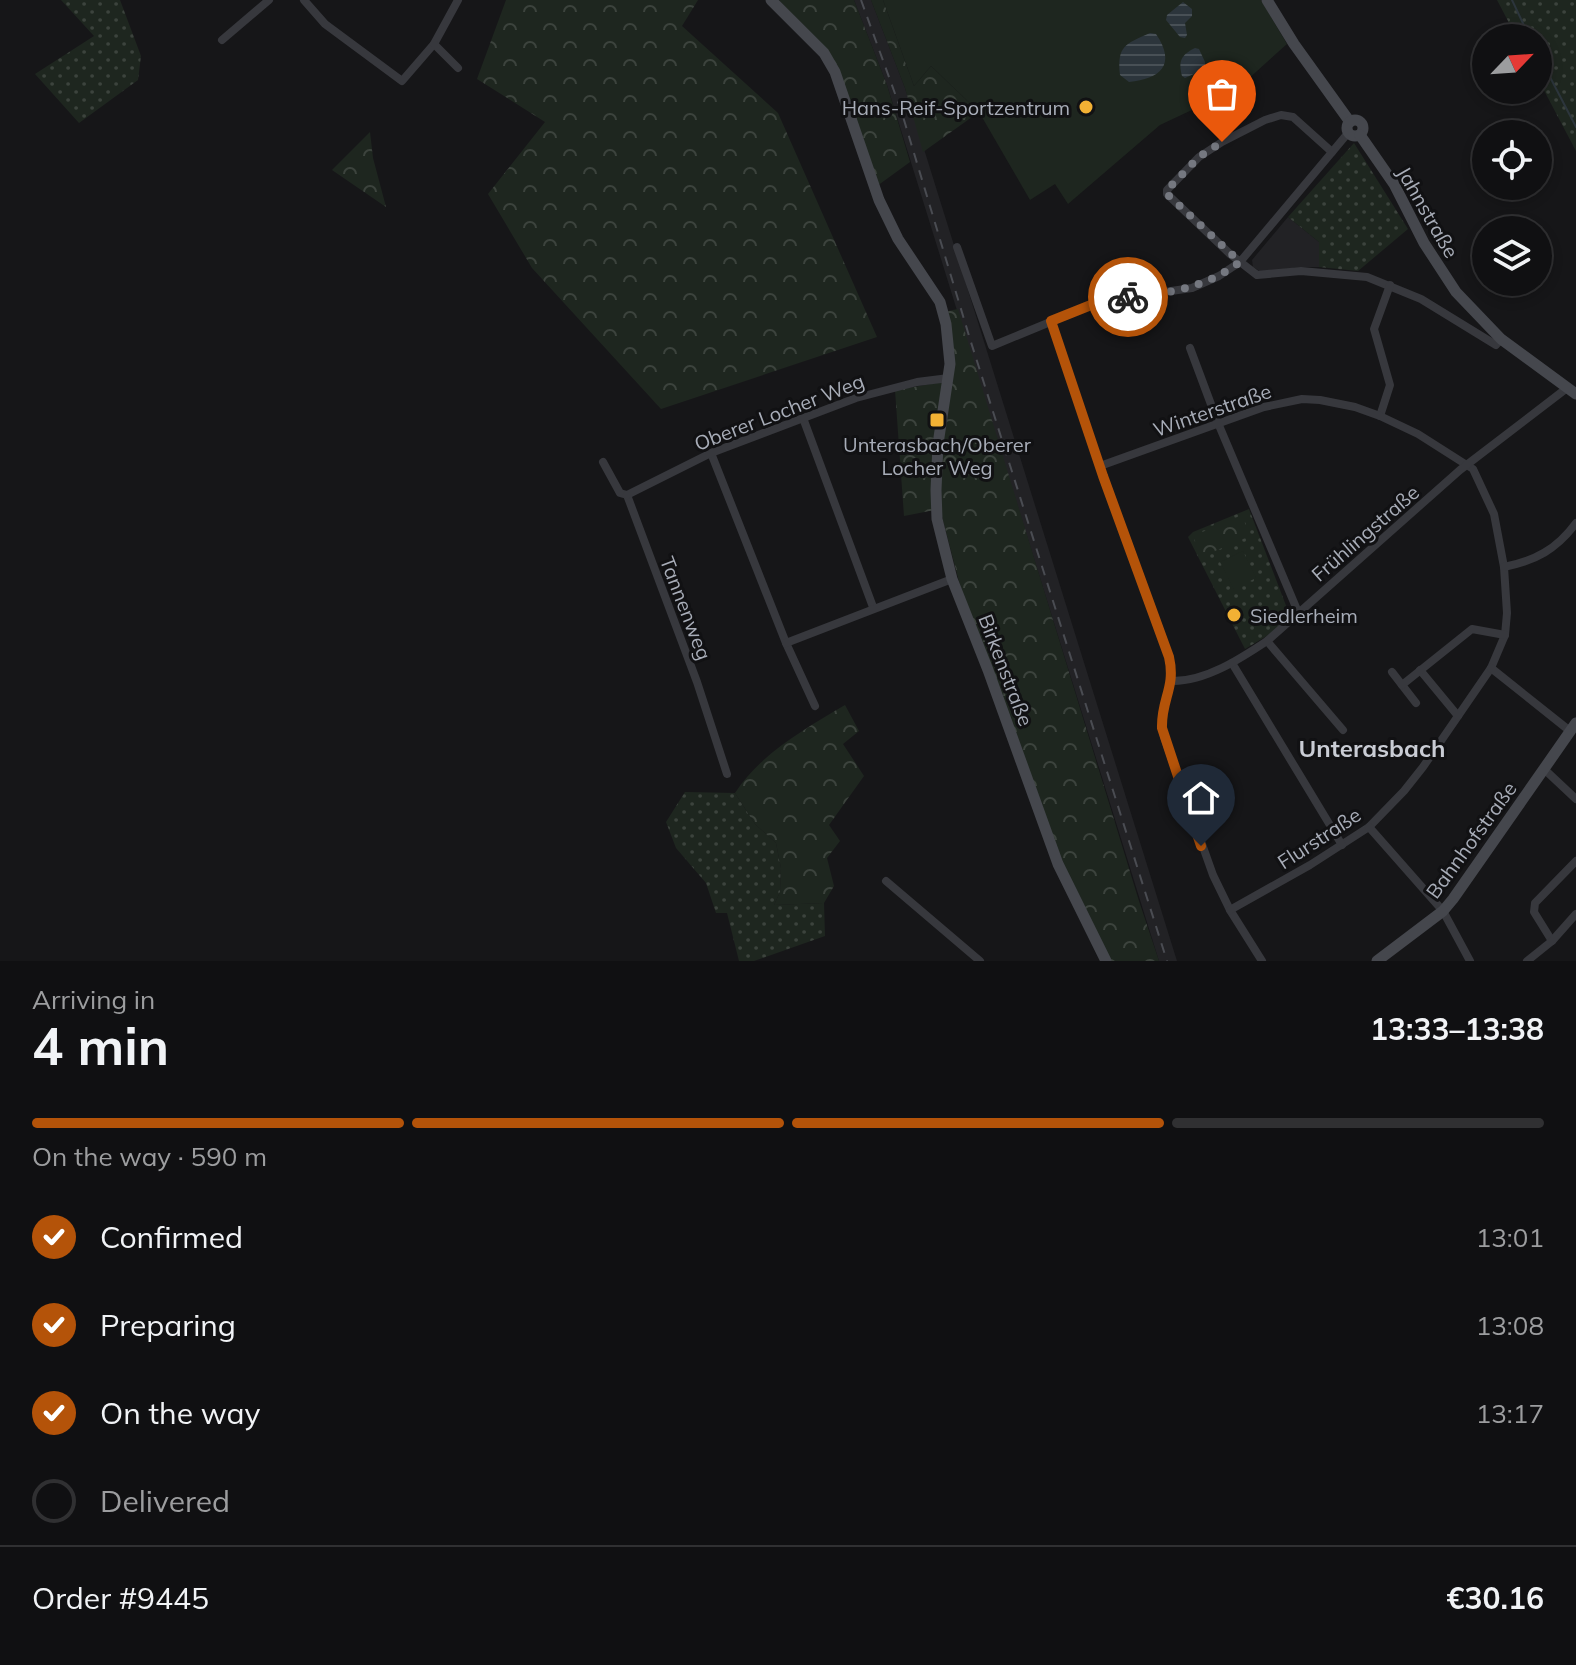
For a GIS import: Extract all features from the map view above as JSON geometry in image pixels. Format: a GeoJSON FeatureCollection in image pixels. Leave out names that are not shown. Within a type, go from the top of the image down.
{"type":"FeatureCollection","features":[{"type":"Feature","properties":{"kind":"street"},"geometry":{"type":"LineString","coordinates":[[222,40],[269,0]]}},
{"type":"Feature","properties":{"kind":"street"},"geometry":{"type":"LineString","coordinates":[[304,0],[325,24],[402,81],[434,44],[458,0]]}},
{"type":"Feature","properties":{"kind":"street","name":"Birkenstraße"},"geometry":{"type":"LineString","coordinates":[[771,0],[824,53],[835,72],[879,200],[898,239],[940,302],[946,324],[950,364],[938,444],[936,490],[940,532],[952,579],[1058,864],[1106,961]]}},
{"type":"Feature","properties":{"kind":"street","name":"Jahnstraße"},"geometry":{"type":"LineString","coordinates":[[1267,0],[1352,130],[1394,184],[1440,269],[1456,292],[1498,342],[1572,391]]}},
{"type":"Feature","properties":{"kind":"street"},"geometry":{"type":"LineString","coordinates":[[434,44],[458,68]]}},
{"type":"Feature","properties":{"kind":"street"},"geometry":{"type":"LineString","coordinates":[[1332,152],[1293,117],[1281,115],[1222,142],[1199,157],[1167,190],[1169,198],[1257,275],[1301,271],[1367,277],[1421,299],[1498,342]]}},
{"type":"Feature","properties":{"kind":"street"},"geometry":{"type":"LineString","coordinates":[[957,247],[992,346],[1112,299],[1192,288],[1240,262],[1352,130]]}},
{"type":"Feature","properties":{"kind":"street"},"geometry":{"type":"LineString","coordinates":[[1380,416],[1390,385],[1374,329],[1390,285]]}},
{"type":"Feature","properties":{"kind":"street"},"geometry":{"type":"LineString","coordinates":[[1051,321],[1169,657],[1173,681],[1162,718],[1164,737],[1201,846],[1230,910],[1262,961]]}},
{"type":"Feature","properties":{"kind":"street"},"geometry":{"type":"LineString","coordinates":[[1190,348],[1218,423],[1298,612]]}},
{"type":"Feature","properties":{"kind":"street","name":"Oberer Locher Weg"},"geometry":{"type":"LineString","coordinates":[[627,495],[711,453],[803,418],[877,392],[949,378]]}},
{"type":"Feature","properties":{"kind":"street","name":"Frühlingstraße"},"geometry":{"type":"LineString","coordinates":[[1173,681],[1194,679],[1232,663],[1267,641],[1467,465],[1572,391]]}},
{"type":"Feature","properties":{"kind":"street","name":"Winterstraße"},"geometry":{"type":"LineString","coordinates":[[1100,466],[1264,407],[1302,399],[1338,402],[1380,416],[1418,434],[1467,465]]}},
{"type":"Feature","properties":{"kind":"street"},"geometry":{"type":"LineString","coordinates":[[803,418],[873,607]]}},
{"type":"Feature","properties":{"kind":"street"},"geometry":{"type":"LineString","coordinates":[[711,453],[786,643],[815,706]]}},
{"type":"Feature","properties":{"kind":"street","name":"Tannenweg"},"geometry":{"type":"LineString","coordinates":[[603,462],[620,493],[627,495],[697,682],[727,774]]}},
{"type":"Feature","properties":{"kind":"street","name":"Flurstraße"},"geometry":{"type":"LineString","coordinates":[[1230,910],[1369,827],[1404,791],[1491,668],[1505,635],[1508,593],[1494,514],[1477,473],[1467,465]]}},
{"type":"Feature","properties":{"kind":"street"},"geometry":{"type":"LineString","coordinates":[[1504,567],[1524,563],[1549,551],[1576,523]]}},
{"type":"Feature","properties":{"kind":"street"},"geometry":{"type":"LineString","coordinates":[[786,643],[952,579]]}},
{"type":"Feature","properties":{"kind":"street"},"geometry":{"type":"LineString","coordinates":[[1402,685],[1472,629],[1505,635]]}},
{"type":"Feature","properties":{"kind":"street"},"geometry":{"type":"LineString","coordinates":[[1267,641],[1343,730]]}},
{"type":"Feature","properties":{"kind":"street"},"geometry":{"type":"LineString","coordinates":[[1232,663],[1342,845]]}},
{"type":"Feature","properties":{"kind":"street"},"geometry":{"type":"LineString","coordinates":[[1491,668],[1573,727]]}},
{"type":"Feature","properties":{"kind":"street"},"geometry":{"type":"LineString","coordinates":[[1420,670],[1458,716]]}},
{"type":"Feature","properties":{"kind":"street"},"geometry":{"type":"LineString","coordinates":[[1392,672],[1416,703]]}},
{"type":"Feature","properties":{"kind":"street","name":"Bahnhofstraße"},"geometry":{"type":"LineString","coordinates":[[1377,961],[1443,911],[1573,727]]}},
{"type":"Feature","properties":{"kind":"street"},"geometry":{"type":"LineString","coordinates":[[1544,769],[1576,799]]}},
{"type":"Feature","properties":{"kind":"street"},"geometry":{"type":"LineString","coordinates":[[1369,827],[1443,911],[1470,961]]}},
{"type":"Feature","properties":{"kind":"street"},"geometry":{"type":"LineString","coordinates":[[1552,941],[1534,912],[1535,903],[1576,861]]}},
{"type":"Feature","properties":{"kind":"street"},"geometry":{"type":"LineString","coordinates":[[886,881],[969,958],[980,961]]}},
{"type":"Feature","properties":{"kind":"street"},"geometry":{"type":"LineString","coordinates":[[1532,960],[1576,914]]}},
{"type":"Feature","properties":{"kind":"shaded area"},"geometry":{"type":"Polygon","coordinates":[[[854,0],[871,0],[905,88],[1177,961],[1159,961],[887,85],[854,0]]]}},
{"type":"Feature","properties":{"kind":"shaded area"},"geometry":{"type":"Polygon","coordinates":[[[1183,2],[1192,9],[1192,16],[1185,23],[1185,38],[1180,37],[1166,20],[1167,15],[1183,2]]]}},
{"type":"Feature","properties":{"kind":"shaded area"},"geometry":{"type":"Polygon","coordinates":[[[1150,33],[1156,34],[1162,45],[1165,62],[1157,74],[1129,82],[1120,75],[1120,58],[1124,47],[1150,33]]]}},
{"type":"Feature","properties":{"kind":"shaded area"},"geometry":{"type":"Polygon","coordinates":[[[1195,48],[1199,49],[1205,69],[1185,78],[1181,71],[1182,59],[1195,48]]]}},
{"type":"Feature","properties":{"kind":"shaded area"},"geometry":{"type":"Polygon","coordinates":[[[1288,217],[1319,242],[1319,267],[1261,272],[1253,267],[1252,260],[1288,217]]]}},
{"type":"Feature","properties":{"kind":"green space"},"geometry":{"type":"Polygon","coordinates":[[[61,0],[120,0],[141,56],[138,80],[79,123],[35,74],[94,36],[61,0]]]}},
{"type":"Feature","properties":{"kind":"green space"},"geometry":{"type":"Polygon","coordinates":[[[506,0],[698,0],[682,26],[778,113],[877,337],[661,409],[532,268],[488,194],[545,122],[477,79],[506,0]]]}},
{"type":"Feature","properties":{"kind":"green space"},"geometry":{"type":"Polygon","coordinates":[[[779,0],[854,0],[887,85],[910,162],[877,186],[837,65],[779,0]]]}},
{"type":"Feature","properties":{"kind":"green space"},"geometry":{"type":"Polygon","coordinates":[[[871,0],[883,0],[914,86],[931,66],[979,112],[923,152],[905,88],[871,0]]]}},
{"type":"Feature","properties":{"kind":"green space","name":"Hans-Reif-Sportzentrum"},"geometry":{"type":"Polygon","coordinates":[[[883,0],[1261,0],[1287,44],[1246,81],[1160,125],[1068,204],[1055,184],[1030,200],[979,112],[931,66],[914,86],[883,0]]]}},
{"type":"Feature","properties":{"kind":"green space"},"geometry":{"type":"Polygon","coordinates":[[[1497,0],[1576,0],[1576,151],[1551,104],[1552,24],[1510,24],[1497,0]]]}},
{"type":"Feature","properties":{"kind":"green space"},"geometry":{"type":"Polygon","coordinates":[[[370,132],[373,158],[386,207],[332,170],[370,132]]]}},
{"type":"Feature","properties":{"kind":"green space"},"geometry":{"type":"Polygon","coordinates":[[[1354,143],[1408,229],[1358,271],[1319,267],[1319,242],[1288,217],[1354,143]]]}},
{"type":"Feature","properties":{"kind":"green space"},"geometry":{"type":"Polygon","coordinates":[[[958,309],[1159,961],[1110,961],[1067,890],[966,608],[940,509],[904,516],[895,390],[950,381],[955,364],[948,311],[958,309]]]}},
{"type":"Feature","properties":{"kind":"green space"},"geometry":{"type":"Polygon","coordinates":[[[1249,509],[1290,616],[1275,631],[1245,649],[1188,537],[1193,532],[1249,509]]]}},
{"type":"Feature","properties":{"kind":"green space"},"geometry":{"type":"Polygon","coordinates":[[[1242,515],[1250,536],[1201,557],[1193,536],[1242,515]]]}},
{"type":"Feature","properties":{"kind":"green space"},"geometry":{"type":"Polygon","coordinates":[[[1243,551],[1256,578],[1234,589],[1220,562],[1243,551]]]}},
{"type":"Feature","properties":{"kind":"green space"},"geometry":{"type":"Polygon","coordinates":[[[845,705],[859,731],[843,744],[864,776],[829,825],[840,841],[827,858],[834,886],[824,903],[774,905],[780,892],[781,868],[776,843],[755,824],[735,793],[771,754],[845,705]]]}},
{"type":"Feature","properties":{"kind":"green space"},"geometry":{"type":"Polygon","coordinates":[[[685,792],[735,793],[755,824],[776,843],[781,868],[780,892],[774,905],[824,903],[825,936],[754,961],[739,961],[727,913],[716,913],[706,883],[676,848],[666,822],[685,792]]]}},
{"type":"Feature","properties":{"kind":"waterway"},"geometry":{"type":"LineString","coordinates":[[1512,0],[1523,24]]}},
{"type":"Feature","properties":{"kind":"waterway"},"geometry":{"type":"LineString","coordinates":[[1552,81],[1576,127]]}},
{"type":"Feature","properties":{"kind":"railway"},"geometry":{"type":"LineString","coordinates":[[861,0],[901,110],[970,339],[1167,961]]}},
{"type":"Feature","properties":{"kind":"way so far"},"geometry":{"type":"LineString","coordinates":[[1128,297],[1192,288],[1240,262],[1167,194],[1167,190],[1199,157],[1222,142]]}},
{"type":"Feature","properties":{"kind":"place","name":"Hans-Reif-Sportzentrum"},"geometry":{"type":"Point","coordinates":[1086,107]}},
{"type":"Feature","properties":{"kind":"place","name":"Unterasbach/Oberer Locher Weg"},"geometry":{"type":"Point","coordinates":[937,420]}},
{"type":"Feature","properties":{"kind":"place","name":"Siedlerheim"},"geometry":{"type":"Point","coordinates":[1234,615]}},
{"type":"Feature","properties":{"kind":"district","name":"Unterasbach"},"geometry":{"type":"Point","coordinates":[1372,748]}},
{"type":"Feature","properties":{"kind":"route"},"geometry":{"type":"LineString","coordinates":[[1128,297],[1101,301],[1051,321],[1169,657],[1173,681],[1163,708],[1162,728],[1201,846]]}}]}
